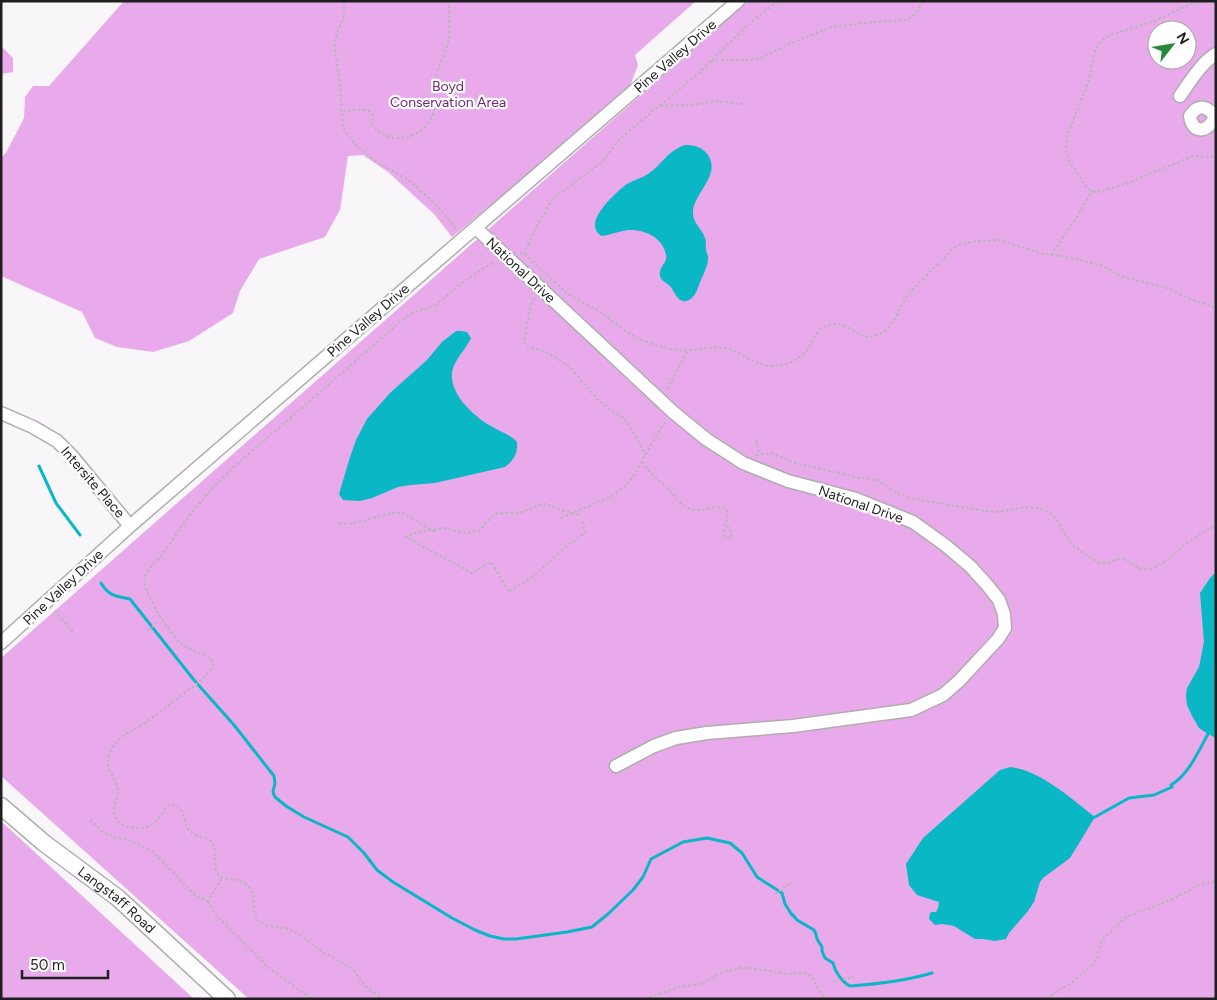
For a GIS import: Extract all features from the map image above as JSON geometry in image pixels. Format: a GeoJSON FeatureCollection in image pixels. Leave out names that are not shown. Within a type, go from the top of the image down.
{"type":"FeatureCollection","features":[{"type":"Feature","properties":{"kind":"main road","name":"Langstaff Road"},"geometry":{"type":"LineString","coordinates":[[1,806],[44,843],[118,898],[227,999]]}},
{"type":"Feature","properties":{"kind":"street","name":"Pine Valley Drive"},"geometry":{"type":"LineString","coordinates":[[1,644],[130,526],[738,1]]}},
{"type":"Feature","properties":{"kind":"street"},"geometry":{"type":"LineString","coordinates":[[1180,96],[1201,68],[1216,54]]}},
{"type":"Feature","properties":{"kind":"street","name":"National Drive"},"geometry":{"type":"LineString","coordinates":[[476,228],[673,412],[706,439],[743,463],[788,481],[856,499],[913,522],[970,566],[999,600],[1004,614],[1004,628],[998,639],[959,681],[943,695],[911,710],[793,726],[707,733],[676,738],[654,746],[616,766]]}},
{"type":"Feature","properties":{"kind":"street","name":"Intersite Place"},"geometry":{"type":"LineString","coordinates":[[1,413],[33,427],[57,441],[72,456],[130,526]]}},
{"type":"Feature","properties":{"kind":"path"},"geometry":{"type":"LineString","coordinates":[[344,1],[344,16],[334,42],[343,112],[343,128],[357,147],[377,162],[410,181],[436,205],[465,237]]}},
{"type":"Feature","properties":{"kind":"path"},"geometry":{"type":"LineString","coordinates":[[343,112],[357,109],[366,110],[371,113],[372,124],[376,130],[388,137],[401,138],[414,134],[426,126],[434,110],[436,76],[450,36],[449,1]]}},
{"type":"Feature","properties":{"kind":"path"},"geometry":{"type":"LineString","coordinates":[[524,254],[540,220],[555,197],[601,163],[619,140],[661,106],[734,38],[779,1]]}},
{"type":"Feature","properties":{"kind":"path"},"geometry":{"type":"LineString","coordinates":[[711,61],[761,58],[832,26],[906,20],[916,13],[924,1]]}},
{"type":"Feature","properties":{"kind":"path"},"geometry":{"type":"LineString","coordinates":[[1197,1],[1152,22],[1105,38],[1096,49],[1089,81],[1066,144],[1066,152],[1087,188],[1100,192],[1115,188],[1193,156],[1216,156]]}},
{"type":"Feature","properties":{"kind":"path"},"geometry":{"type":"LineString","coordinates":[[661,106],[694,105],[717,101],[743,104]]}},
{"type":"Feature","properties":{"kind":"path"},"geometry":{"type":"LineString","coordinates":[[1051,254],[1092,191]]}},
{"type":"Feature","properties":{"kind":"path"},"geometry":{"type":"LineString","coordinates":[[384,999],[362,983],[352,969],[318,949],[293,931],[258,921],[251,889],[237,879],[222,878],[220,876],[214,866],[215,851],[212,843],[191,833],[185,824],[181,809],[178,806],[174,804],[168,806],[155,823],[142,828],[136,829],[118,821],[114,810],[118,789],[108,768],[108,762],[116,742],[162,711],[202,679],[213,666],[213,662],[209,657],[185,647],[176,640],[148,594],[144,583],[145,575],[211,489],[406,317],[433,306],[483,268],[517,253],[524,254],[569,294],[594,308],[633,336],[661,346],[687,352],[722,347],[731,349],[759,364],[768,366],[787,364],[800,356],[810,346],[816,333],[827,325],[839,323],[872,338],[884,332],[894,321],[909,293],[952,250],[958,246],[977,241],[999,240],[1040,253],[1100,265],[1124,277],[1167,288],[1216,308]]}},
{"type":"Feature","properties":{"kind":"path"},"geometry":{"type":"LineString","coordinates":[[534,296],[524,342],[526,345],[546,352],[569,366],[597,400],[628,423],[646,455]]}},
{"type":"Feature","properties":{"kind":"path"},"geometry":{"type":"LineString","coordinates":[[664,395],[687,352]]}},
{"type":"Feature","properties":{"kind":"path"},"geometry":{"type":"LineString","coordinates":[[561,518],[612,496],[624,487],[633,477],[668,417]]}},
{"type":"Feature","properties":{"kind":"path"},"geometry":{"type":"LineString","coordinates":[[756,440],[759,454]]}},
{"type":"Feature","properties":{"kind":"path"},"geometry":{"type":"LineString","coordinates":[[752,456],[771,453],[799,464],[878,480],[905,497],[919,500],[991,512],[1021,508],[1040,509],[1054,517],[1073,545],[1090,557],[1102,563],[1124,559],[1140,569],[1153,568],[1196,536],[1216,526]]}},
{"type":"Feature","properties":{"kind":"path"},"geometry":{"type":"LineString","coordinates":[[642,462],[650,473],[687,508],[700,510],[726,508],[728,518],[723,533],[724,536],[729,538],[732,536],[732,533],[726,525]]}},
{"type":"Feature","properties":{"kind":"path"},"geometry":{"type":"LineString","coordinates":[[579,515],[543,503],[520,513],[495,514],[479,531],[463,533],[445,528],[414,533],[406,537],[472,573],[491,562],[509,592],[537,573],[569,544],[586,532],[582,522]]}},
{"type":"Feature","properties":{"kind":"path"},"geometry":{"type":"LineString","coordinates":[[339,523],[354,523],[402,512],[436,533]]}},
{"type":"Feature","properties":{"kind":"path"},"geometry":{"type":"LineString","coordinates":[[53,609],[73,632]]}},
{"type":"Feature","properties":{"kind":"path"},"geometry":{"type":"LineString","coordinates":[[148,630],[157,623]]}},
{"type":"Feature","properties":{"kind":"path"},"geometry":{"type":"LineString","coordinates":[[90,820],[103,832],[116,838],[132,841],[152,852],[196,896],[208,901],[216,915],[269,968],[312,999]]}},
{"type":"Feature","properties":{"kind":"path"},"geometry":{"type":"LineString","coordinates":[[208,901],[222,878]]}},
{"type":"Feature","properties":{"kind":"path"},"geometry":{"type":"LineString","coordinates":[[1047,999],[1071,983],[1092,965],[1097,958],[1104,937],[1126,916],[1173,899],[1197,886],[1216,881]]}},
{"type":"Feature","properties":{"kind":"path"},"geometry":{"type":"LineString","coordinates":[[775,894],[792,882]]}},
{"type":"Feature","properties":{"kind":"path"},"geometry":{"type":"LineString","coordinates":[[645,999],[679,987],[701,984],[724,972],[745,967],[787,974],[808,974],[814,980],[825,999]]}},
{"type":"Feature","properties":{"kind":"path"},"geometry":{"type":"LineString","coordinates":[[833,981],[854,977]]}},
{"type":"Feature","properties":{"kind":"green space","name":"Boyd Conservation Area"},"geometry":{"type":"Polygon","coordinates":[[[124,1],[696,1],[635,55],[638,65],[628,91],[452,237],[434,214],[388,172],[363,155],[348,156],[340,210],[325,237],[259,259],[240,291],[233,313],[189,341],[153,352],[117,347],[95,338],[82,312],[1,276],[1,158],[7,151],[24,118],[25,97],[33,86],[49,86],[124,1]]]}},
{"type":"Feature","properties":{"kind":"green space"},"geometry":{"type":"Polygon","coordinates":[[[748,1],[1216,1],[1216,999],[249,999],[1,776],[1,658],[748,1]]]}},
{"type":"Feature","properties":{"kind":"green space"},"geometry":{"type":"Polygon","coordinates":[[[1,46],[13,58],[13,72],[1,74],[1,46]]]}},
{"type":"Feature","properties":{"kind":"green space"},"geometry":{"type":"Polygon","coordinates":[[[1,821],[194,999],[1,999],[1,821]]]}},
{"type":"Feature","properties":{"kind":"water"},"geometry":{"type":"Polygon","coordinates":[[[685,145],[698,147],[706,152],[711,162],[711,170],[693,211],[694,219],[706,239],[707,263],[696,293],[691,299],[683,301],[678,298],[670,286],[661,278],[660,270],[666,260],[666,255],[661,243],[657,239],[652,235],[634,230],[602,236],[596,231],[595,224],[602,208],[622,188],[648,174],[673,151],[685,145]]]}},
{"type":"Feature","properties":{"kind":"water"},"geometry":{"type":"Polygon","coordinates":[[[456,331],[467,332],[471,338],[453,368],[453,385],[457,394],[476,416],[517,442],[517,450],[511,462],[505,467],[435,483],[398,487],[360,501],[343,500],[339,494],[356,440],[367,419],[390,393],[427,360],[442,342],[456,331]]]}},
{"type":"Feature","properties":{"kind":"water"},"geometry":{"type":"Polygon","coordinates":[[[1216,572],[1216,738],[1199,728],[1187,705],[1186,695],[1187,688],[1199,667],[1204,642],[1200,593],[1216,572]]]}},
{"type":"Feature","properties":{"kind":"water"},"geometry":{"type":"Polygon","coordinates":[[[1010,767],[1021,769],[1044,779],[1095,817],[1070,858],[1040,882],[1034,902],[1006,939],[995,941],[975,939],[954,926],[935,925],[929,919],[930,913],[936,912],[939,902],[917,895],[909,885],[906,864],[923,838],[1000,770],[1010,767]]]}},
{"type":"Feature","properties":{"kind":"waterway"},"geometry":{"type":"LineString","coordinates":[[39,466],[56,503],[80,535]]}},
{"type":"Feature","properties":{"kind":"waterway"},"geometry":{"type":"LineString","coordinates":[[101,583],[113,595],[130,599],[194,680],[234,725],[274,776],[273,792],[275,797],[304,817],[348,837],[377,870],[393,882],[475,930],[490,936],[516,939],[592,927],[633,890],[643,877],[651,859],[683,842],[707,838],[730,843],[742,853],[757,877],[782,893],[785,904],[792,915],[814,930],[825,958],[833,963],[839,976],[850,986],[891,982],[932,973]]}},
{"type":"Feature","properties":{"kind":"waterway"},"geometry":{"type":"LineString","coordinates":[[1095,817],[1129,798],[1154,795],[1172,787],[1171,785],[1183,775],[1192,762],[1208,734]]}}]}
